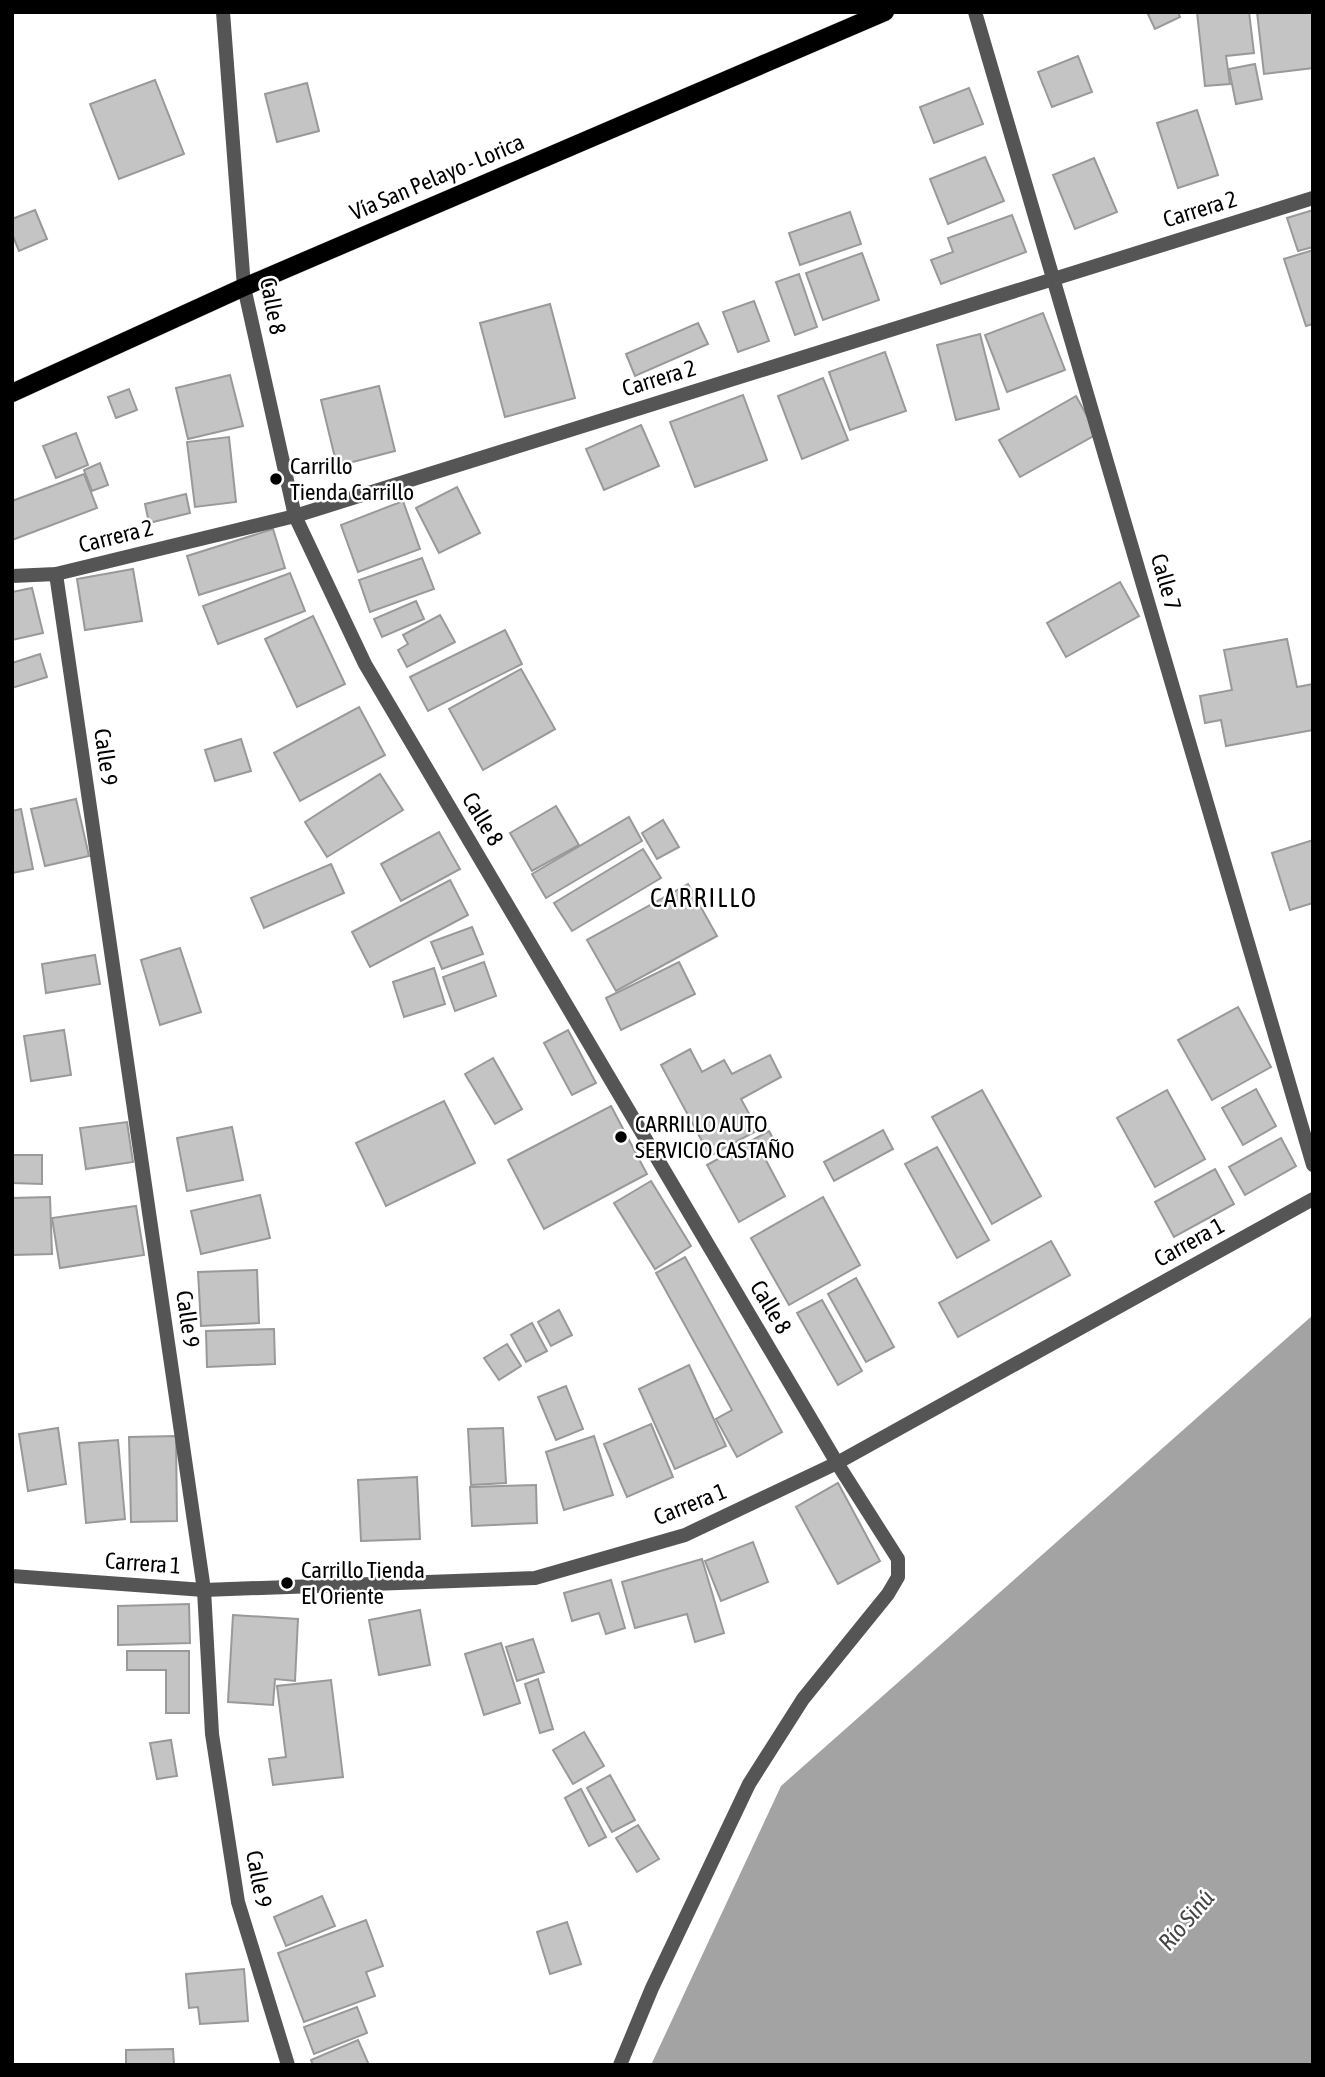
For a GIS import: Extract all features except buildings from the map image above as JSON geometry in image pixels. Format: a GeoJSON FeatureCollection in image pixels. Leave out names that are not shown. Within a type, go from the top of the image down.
{"type":"FeatureCollection","features":[{"type":"Feature","properties":{"kind":"main road","name":"Vía San Pelayo - Lorica"},"geometry":{"type":"LineString","coordinates":[[12,393],[244,287],[885,12]]}},
{"type":"Feature","properties":{"kind":"street","name":"Calle 8"},"geometry":{"type":"LineString","coordinates":[[223,12],[244,287],[295,516],[365,664],[838,1463],[898,1559],[898,1577],[888,1594],[803,1699],[749,1784],[652,1987],[620,2065]]}},
{"type":"Feature","properties":{"kind":"street","name":"Calle 7"},"geometry":{"type":"LineString","coordinates":[[975,12],[1313,1165]]}},
{"type":"Feature","properties":{"kind":"street","name":"Carrera 2"},"geometry":{"type":"LineString","coordinates":[[12,576],[56,574],[295,516],[1313,198]]}},
{"type":"Feature","properties":{"kind":"street","name":"Calle 9"},"geometry":{"type":"LineString","coordinates":[[56,574],[204,1590],[212,1734],[238,1902],[288,2065]]}},
{"type":"Feature","properties":{"kind":"street","name":"Carrera 1"},"geometry":{"type":"LineString","coordinates":[[12,1576],[204,1590],[535,1578],[685,1535],[838,1463],[1313,1199]]}},
{"type":"Feature","properties":{"kind":"water","name":"Río Sinú"},"geometry":{"type":"Polygon","coordinates":[[[1313,1315],[1313,2065],[651,2065],[781,1786],[1313,1315]]]}},
{"type":"Feature","properties":{"kind":"place","name":"Carrillo Tienda Carrillo"},"geometry":{"type":"Point","coordinates":[276,479]}},
{"type":"Feature","properties":{"kind":"place","name":"CARRILLO AUTO SERVICIO CASTAÑO"},"geometry":{"type":"Point","coordinates":[621,1137]}},
{"type":"Feature","properties":{"kind":"place","name":"Carrillo Tienda El Oriente"},"geometry":{"type":"Point","coordinates":[287,1583]}},
{"type":"Feature","properties":{"kind":"district","name":"CARRILLO"},"geometry":{"type":"Point","coordinates":[704,898]}}]}
